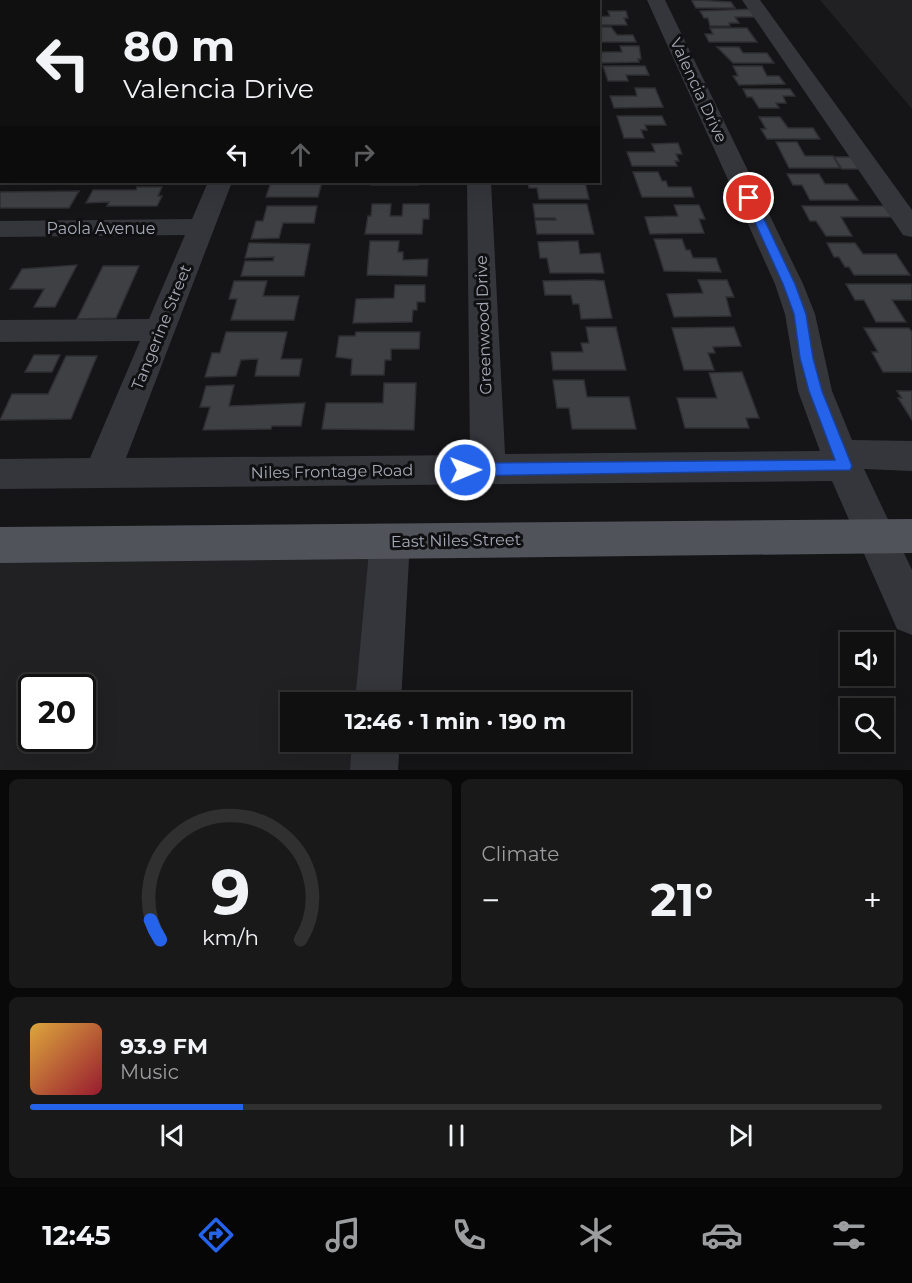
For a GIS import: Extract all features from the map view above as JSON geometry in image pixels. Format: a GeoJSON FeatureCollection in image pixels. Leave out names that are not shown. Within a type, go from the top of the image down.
{"type":"FeatureCollection","features":[{"type":"Feature","properties":{"kind":"main road","name":"East Niles Street"},"geometry":{"type":"LineString","coordinates":[[0,545],[895,536]]}},
{"type":"Feature","properties":{"kind":"street","name":"Valencia Drive"},"geometry":{"type":"LineString","coordinates":[[656,0],[789,284],[800,314],[807,358],[816,391],[842,460],[895,536],[912,615]]}},
{"type":"Feature","properties":{"kind":"street"},"geometry":{"type":"LineString","coordinates":[[751,0],[912,229]]}},
{"type":"Feature","properties":{"kind":"street","name":"Tangerine Street"},"geometry":{"type":"LineString","coordinates":[[102,473],[220,183]]}},
{"type":"Feature","properties":{"kind":"street","name":"Greenwood Drive"},"geometry":{"type":"LineString","coordinates":[[479,183],[488,469]]}},
{"type":"Feature","properties":{"kind":"street","name":"Paola Avenue"},"geometry":{"type":"LineString","coordinates":[[0,229],[202,227]]}},
{"type":"Feature","properties":{"kind":"street"},"geometry":{"type":"LineString","coordinates":[[0,331],[160,330]]}},
{"type":"Feature","properties":{"kind":"street","name":"Niles Frontage Road"},"geometry":{"type":"LineString","coordinates":[[0,474],[488,469],[842,460],[912,456]]}},
{"type":"Feature","properties":{"kind":"street"},"geometry":{"type":"LineString","coordinates":[[379,692],[390,541]]}},
{"type":"Feature","properties":{"kind":"street"},"geometry":{"type":"LineString","coordinates":[[374,770],[375,752]]}},
{"type":"Feature","properties":{"kind":"shaded area"},"geometry":{"type":"Polygon","coordinates":[[[820,0],[912,0],[912,109],[820,0]]]}},
{"type":"Feature","properties":{"kind":"shaded area"},"geometry":{"type":"Polygon","coordinates":[[[374,552],[363,692],[280,692],[280,752],[358,752],[357,770],[0,770],[0,556],[374,552]]]}},
{"type":"Feature","properties":{"kind":"building"},"geometry":{"type":"Polygon","coordinates":[[[692,1],[731,2],[735,8],[696,8],[692,1]]]}},
{"type":"Feature","properties":{"kind":"building"},"geometry":{"type":"Polygon","coordinates":[[[756,9],[761,17],[735,17],[739,23],[729,23],[730,26],[710,26],[708,18],[704,18],[700,11],[756,9]]]}},
{"type":"Feature","properties":{"kind":"building"},"geometry":{"type":"Polygon","coordinates":[[[608,11],[626,11],[628,18],[624,18],[627,25],[600,25],[600,17],[610,16],[608,11]]]}},
{"type":"Feature","properties":{"kind":"building"},"geometry":{"type":"Polygon","coordinates":[[[600,27],[611,27],[617,35],[633,35],[636,42],[600,42],[600,27]]]}},
{"type":"Feature","properties":{"kind":"building"},"geometry":{"type":"Polygon","coordinates":[[[710,28],[747,28],[757,42],[709,42],[705,34],[713,34],[710,28]]]}},
{"type":"Feature","properties":{"kind":"building"},"geometry":{"type":"Polygon","coordinates":[[[620,46],[639,46],[641,59],[638,59],[639,62],[600,63],[600,52],[622,52],[620,46]]]}},
{"type":"Feature","properties":{"kind":"building"},"geometry":{"type":"Polygon","coordinates":[[[717,47],[739,47],[743,53],[767,53],[774,63],[733,63],[717,47]]]}},
{"type":"Feature","properties":{"kind":"building"},"geometry":{"type":"Polygon","coordinates":[[[603,66],[645,66],[649,75],[626,75],[628,81],[608,81],[603,66]]]}},
{"type":"Feature","properties":{"kind":"building"},"geometry":{"type":"Polygon","coordinates":[[[733,66],[762,66],[767,76],[779,76],[785,84],[739,85],[733,76],[738,76],[733,66]]]}},
{"type":"Feature","properties":{"kind":"building"},"geometry":{"type":"Polygon","coordinates":[[[635,88],[655,88],[663,107],[614,108],[610,96],[637,96],[635,88]]]}},
{"type":"Feature","properties":{"kind":"building"},"geometry":{"type":"Polygon","coordinates":[[[743,89],[790,89],[795,96],[783,96],[786,103],[776,103],[779,108],[759,108],[752,97],[747,97],[743,89]]]}},
{"type":"Feature","properties":{"kind":"building"},"geometry":{"type":"Polygon","coordinates":[[[617,116],[662,116],[666,125],[645,125],[647,130],[641,130],[644,138],[624,138],[617,116]]]}},
{"type":"Feature","properties":{"kind":"building"},"geometry":{"type":"Polygon","coordinates":[[[759,117],[780,117],[788,128],[813,128],[820,139],[767,139],[761,129],[766,129],[759,117]]]}},
{"type":"Feature","properties":{"kind":"building"},"geometry":{"type":"Polygon","coordinates":[[[776,142],[797,142],[805,156],[833,156],[840,168],[789,168],[776,142]]]}},
{"type":"Feature","properties":{"kind":"building"},"geometry":{"type":"Polygon","coordinates":[[[678,143],[682,154],[676,154],[679,161],[675,161],[677,166],[632,166],[627,152],[655,152],[652,144],[678,143]]]}},
{"type":"Feature","properties":{"kind":"building"},"geometry":{"type":"Polygon","coordinates":[[[834,157],[852,157],[861,169],[842,169],[834,157]]]}},
{"type":"Feature","properties":{"kind":"building"},"geometry":{"type":"Polygon","coordinates":[[[633,172],[658,172],[668,187],[691,187],[694,197],[642,197],[633,172]]]}},
{"type":"Feature","properties":{"kind":"building"},"geometry":{"type":"Polygon","coordinates":[[[787,174],[819,174],[825,184],[847,184],[858,200],[810,200],[802,185],[793,185],[787,174]]]}},
{"type":"Feature","properties":{"kind":"building"},"geometry":{"type":"Polygon","coordinates":[[[271,183],[322,183],[318,197],[266,197],[271,183]]]}},
{"type":"Feature","properties":{"kind":"building"},"geometry":{"type":"Polygon","coordinates":[[[372,183],[418,183],[418,185],[371,185],[372,183]]]}},
{"type":"Feature","properties":{"kind":"building"},"geometry":{"type":"Polygon","coordinates":[[[528,183],[585,183],[589,199],[539,199],[537,188],[529,188],[528,183]]]}},
{"type":"Feature","properties":{"kind":"building"},"geometry":{"type":"Polygon","coordinates":[[[137,187],[162,187],[158,196],[162,196],[157,206],[107,206],[109,202],[86,203],[93,190],[136,190],[137,187]]]}},
{"type":"Feature","properties":{"kind":"building"},"geometry":{"type":"Polygon","coordinates":[[[79,191],[69,208],[0,208],[0,192],[79,191]]]}},
{"type":"Feature","properties":{"kind":"building"},"geometry":{"type":"Polygon","coordinates":[[[372,204],[391,204],[390,216],[402,216],[403,204],[429,204],[429,219],[423,219],[422,234],[365,234],[372,204]]]}},
{"type":"Feature","properties":{"kind":"building"},"geometry":{"type":"Polygon","coordinates":[[[533,204],[587,204],[594,234],[537,234],[535,220],[556,220],[555,218],[535,218],[533,204]]]}},
{"type":"Feature","properties":{"kind":"building"},"geometry":{"type":"Polygon","coordinates":[[[674,205],[699,205],[705,219],[699,219],[704,233],[650,234],[645,217],[678,216],[674,205]]]}},
{"type":"Feature","properties":{"kind":"building"},"geometry":{"type":"Polygon","coordinates":[[[267,206],[317,206],[314,223],[283,223],[279,238],[251,239],[256,221],[263,221],[267,206]]]}},
{"type":"Feature","properties":{"kind":"building"},"geometry":{"type":"Polygon","coordinates":[[[802,206],[884,206],[892,217],[841,217],[852,236],[826,236],[816,221],[810,221],[802,206]]]}},
{"type":"Feature","properties":{"kind":"building"},"geometry":{"type":"Polygon","coordinates":[[[654,239],[682,239],[686,250],[690,250],[693,258],[716,258],[721,272],[664,271],[654,239]]]}},
{"type":"Feature","properties":{"kind":"building"},"geometry":{"type":"Polygon","coordinates":[[[370,241],[399,241],[398,252],[403,252],[403,260],[428,259],[427,276],[367,275],[370,241]]]}},
{"type":"Feature","properties":{"kind":"building"},"geometry":{"type":"Polygon","coordinates":[[[578,241],[580,254],[600,253],[604,273],[550,273],[547,258],[540,258],[538,242],[578,241]]]}},
{"type":"Feature","properties":{"kind":"building"},"geometry":{"type":"Polygon","coordinates":[[[249,243],[310,244],[304,276],[241,276],[245,261],[273,261],[274,257],[245,258],[249,243]]]}},
{"type":"Feature","properties":{"kind":"building"},"geometry":{"type":"Polygon","coordinates":[[[827,243],[855,243],[863,254],[896,254],[910,275],[854,275],[839,257],[834,257],[827,243]]]}},
{"type":"Feature","properties":{"kind":"building"},"geometry":{"type":"Polygon","coordinates":[[[77,265],[55,307],[34,307],[44,289],[10,289],[22,269],[77,265]]]}},
{"type":"Feature","properties":{"kind":"building"},"geometry":{"type":"Polygon","coordinates":[[[103,266],[139,266],[116,318],[77,319],[103,266]]]}},
{"type":"Feature","properties":{"kind":"building"},"geometry":{"type":"Polygon","coordinates":[[[698,280],[727,280],[734,297],[726,297],[731,316],[674,317],[667,294],[703,293],[698,280]]]}},
{"type":"Feature","properties":{"kind":"building"},"geometry":{"type":"Polygon","coordinates":[[[234,281],[267,281],[263,296],[299,296],[294,320],[231,320],[237,299],[229,299],[234,281]]]}},
{"type":"Feature","properties":{"kind":"building"},"geometry":{"type":"Polygon","coordinates":[[[543,281],[604,281],[612,318],[581,319],[579,304],[573,304],[571,295],[545,295],[543,281]]]}},
{"type":"Feature","properties":{"kind":"building"},"geometry":{"type":"Polygon","coordinates":[[[846,284],[912,284],[912,300],[892,300],[906,322],[876,322],[864,300],[855,300],[846,284]]]}},
{"type":"Feature","properties":{"kind":"building"},"geometry":{"type":"Polygon","coordinates":[[[395,285],[425,285],[425,302],[417,302],[417,310],[413,310],[412,322],[353,323],[356,299],[394,298],[395,285]]]}},
{"type":"Feature","properties":{"kind":"building"},"geometry":{"type":"Polygon","coordinates":[[[586,327],[616,327],[626,370],[553,370],[551,352],[583,352],[581,343],[589,343],[586,327]]]}},
{"type":"Feature","properties":{"kind":"building"},"geometry":{"type":"Polygon","coordinates":[[[734,327],[741,346],[713,347],[715,353],[708,353],[714,370],[684,370],[672,328],[734,327]]]}},
{"type":"Feature","properties":{"kind":"building"},"geometry":{"type":"Polygon","coordinates":[[[864,328],[909,328],[912,332],[912,372],[883,372],[872,352],[878,352],[864,328]]]}},
{"type":"Feature","properties":{"kind":"building"},"geometry":{"type":"Polygon","coordinates":[[[226,332],[287,332],[281,359],[302,359],[299,376],[255,376],[258,359],[241,360],[236,376],[205,377],[212,353],[220,353],[226,332]]]}},
{"type":"Feature","properties":{"kind":"building"},"geometry":{"type":"Polygon","coordinates":[[[356,332],[420,332],[419,349],[391,349],[391,360],[385,360],[384,375],[351,375],[352,359],[336,357],[339,336],[355,336],[356,332]]]}},
{"type":"Feature","properties":{"kind":"building"},"geometry":{"type":"Polygon","coordinates":[[[34,355],[60,355],[52,372],[25,372],[34,355]]]}},
{"type":"Feature","properties":{"kind":"building"},"geometry":{"type":"Polygon","coordinates":[[[66,356],[97,356],[71,419],[0,420],[12,394],[48,394],[66,356]]]}},
{"type":"Feature","properties":{"kind":"building"},"geometry":{"type":"Polygon","coordinates":[[[742,372],[759,418],[746,418],[749,428],[685,428],[677,398],[717,398],[709,373],[742,372]]]}},
{"type":"Feature","properties":{"kind":"building"},"geometry":{"type":"Polygon","coordinates":[[[553,380],[584,380],[587,397],[629,397],[636,429],[572,429],[569,408],[557,408],[553,380]]]}},
{"type":"Feature","properties":{"kind":"building"},"geometry":{"type":"Polygon","coordinates":[[[384,383],[416,383],[414,430],[322,429],[326,403],[383,403],[384,383]]]}},
{"type":"Feature","properties":{"kind":"building"},"geometry":{"type":"Polygon","coordinates":[[[234,385],[229,406],[305,403],[301,426],[203,430],[210,407],[200,407],[206,386],[234,385]]]}},
{"type":"Feature","properties":{"kind":"building"},"geometry":{"type":"Polygon","coordinates":[[[897,391],[912,391],[912,420],[898,398],[902,398],[897,391]]]}},
{"type":"Feature","properties":{"kind":"route"},"geometry":{"type":"LineString","coordinates":[[465,470],[844,466],[816,391],[807,358],[800,314],[789,284],[749,198]]}}]}
